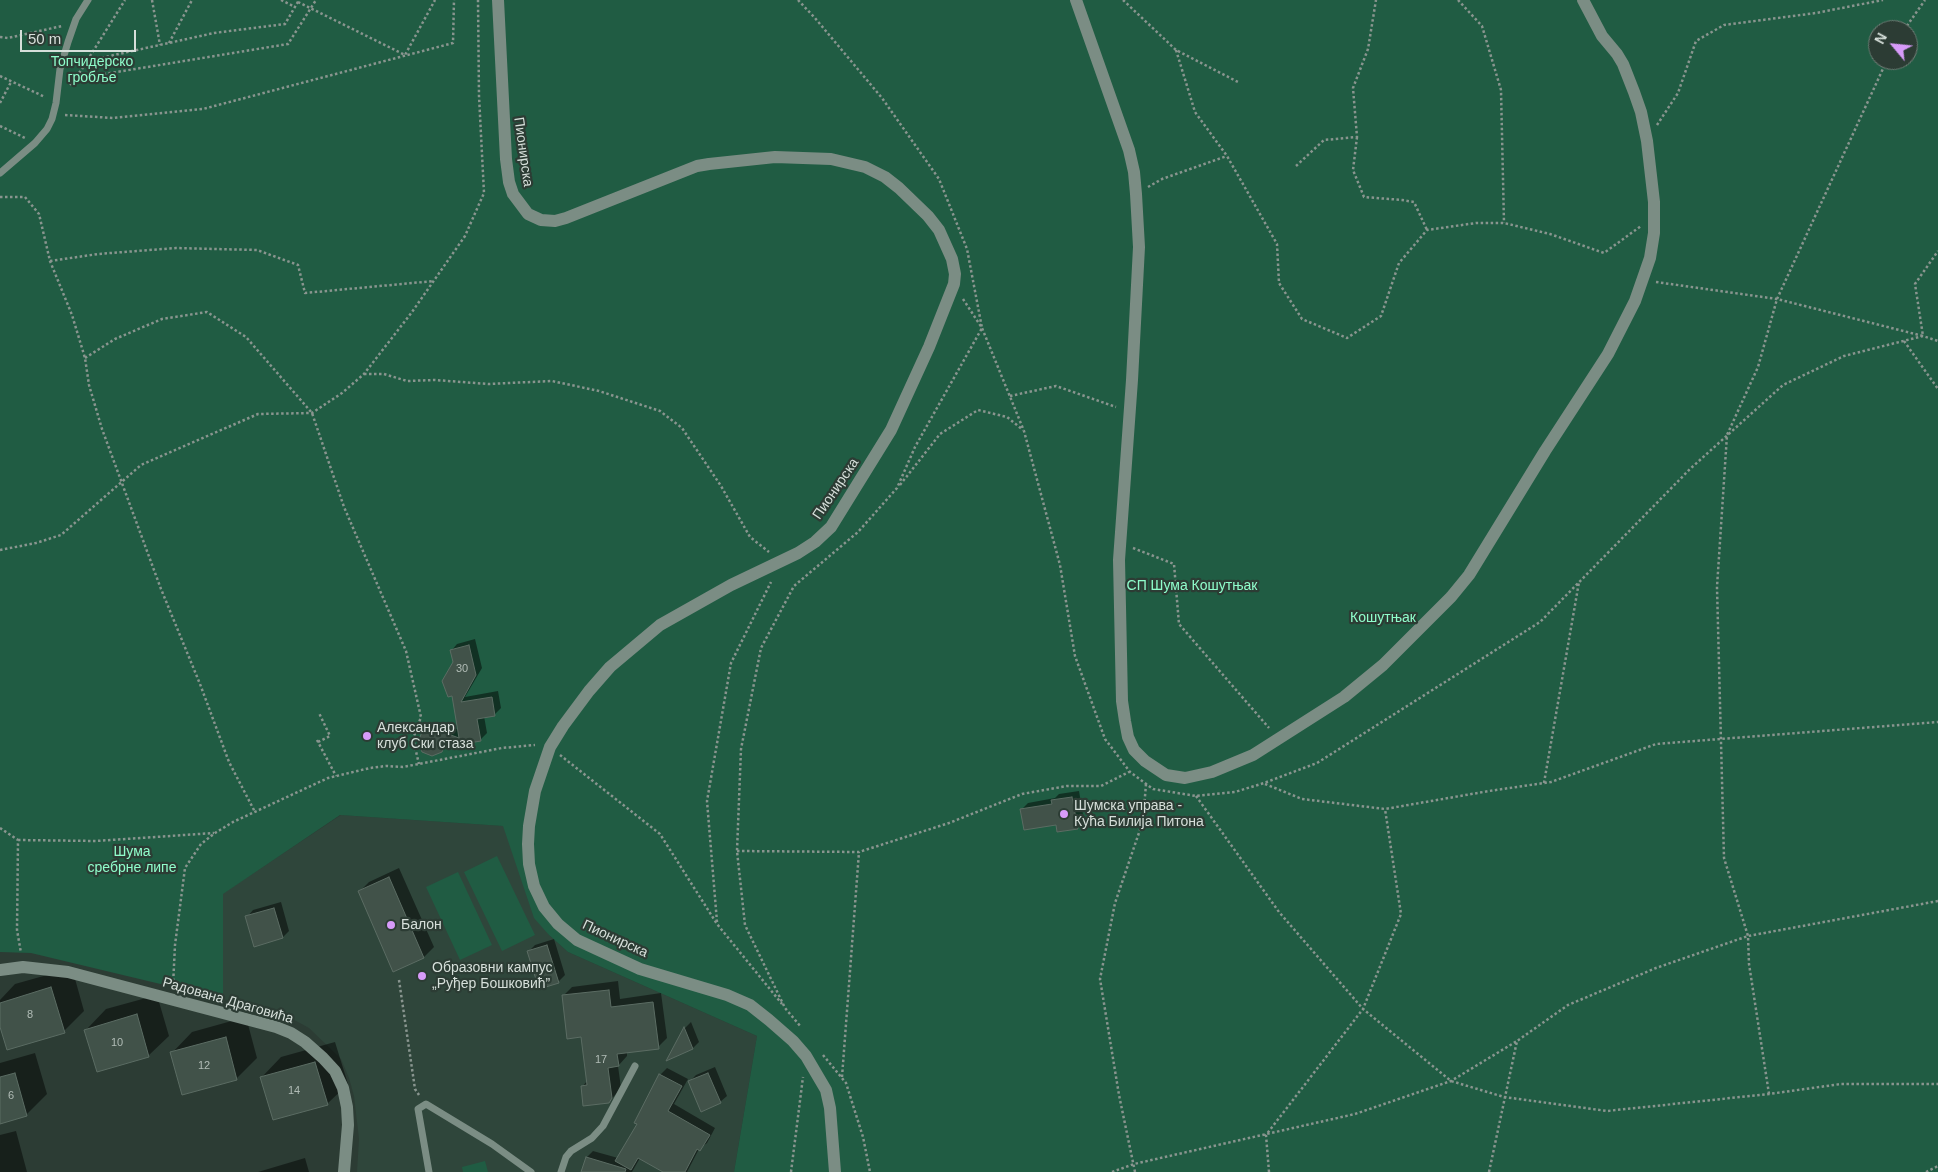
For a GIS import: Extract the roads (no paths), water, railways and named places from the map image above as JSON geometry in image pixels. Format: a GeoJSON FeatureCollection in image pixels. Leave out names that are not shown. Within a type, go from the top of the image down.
{"type":"FeatureCollection","features":[{"type":"Feature","properties":{"kind":"street","name":"Пионирска"},"geometry":{"type":"LineString","coordinates":[[498,0],[506,159],[509,182],[513,194],[528,214],[541,220],[555,221],[697,166],[725,161],[775,157],[849,162],[865,167],[899,188],[928,216],[939,230],[947,246],[955,274],[954,284],[925,356],[891,430],[831,527],[815,542],[782,561],[730,585],[660,625],[610,667],[589,691],[550,747],[535,791],[528,844],[529,864],[534,886],[544,907],[558,924],[577,940],[640,969],[727,995],[750,1005],[775,1025],[806,1056],[826,1090],[830,1108],[836,1172]]}},
{"type":"Feature","properties":{"kind":"street"},"geometry":{"type":"LineString","coordinates":[[1076,0],[1129,150],[1136,194],[1139,247],[1130,412],[1120,543],[1122,701],[1128,737],[1134,750],[1152,767],[1166,775],[1186,778],[1212,772],[1252,755],[1344,697],[1383,665],[1457,590],[1469,575],[1540,459],[1608,354],[1635,301],[1650,258],[1654,234],[1654,202],[1647,141],[1641,112],[1623,64],[1602,36],[1583,0]]}},
{"type":"Feature","properties":{"kind":"street","name":"Радована Драговића"},"geometry":{"type":"LineString","coordinates":[[0,970],[23,967],[68,972],[276,1027],[291,1033],[305,1042],[323,1058],[335,1071],[343,1088],[347,1107],[347,1153],[344,1172]]}},
{"type":"Feature","properties":{"kind":"lane"},"geometry":{"type":"LineString","coordinates":[[0,173],[35,143],[47,129],[54,114],[60,69],[75,22],[88,0]]}},
{"type":"Feature","properties":{"kind":"lane"},"geometry":{"type":"LineString","coordinates":[[561,1172],[566,1157],[592,1138],[603,1126],[635,1066]]}},
{"type":"Feature","properties":{"kind":"lane"},"geometry":{"type":"LineString","coordinates":[[429,1172],[418,1109],[426,1104],[492,1144],[531,1172]]}},
{"type":"Feature","properties":{"kind":"place","name":"Александар клуб Ски стаза"},"geometry":{"type":"Point","coordinates":[367,736]}},
{"type":"Feature","properties":{"kind":"place","name":"Шумска управа - Кућа Билија Питона"},"geometry":{"type":"Point","coordinates":[1064,814]}},
{"type":"Feature","properties":{"kind":"place","name":"Балон"},"geometry":{"type":"Point","coordinates":[391,925]}},
{"type":"Feature","properties":{"kind":"place","name":"Образовни кампус „Руђер Бошковић”"},"geometry":{"type":"Point","coordinates":[422,976]}},
{"type":"Feature","properties":{"kind":"park label","name":"Топчидерско гробље"},"geometry":{"type":"Point","coordinates":[92,70]}},
{"type":"Feature","properties":{"kind":"park label","name":"СП Шума Кошутњак"},"geometry":{"type":"Point","coordinates":[1192,586]}},
{"type":"Feature","properties":{"kind":"park label","name":"Кошутњак"},"geometry":{"type":"Point","coordinates":[1383,618]}},
{"type":"Feature","properties":{"kind":"park label","name":"Шума сребрне липе"},"geometry":{"type":"Point","coordinates":[132,860]}}]}
